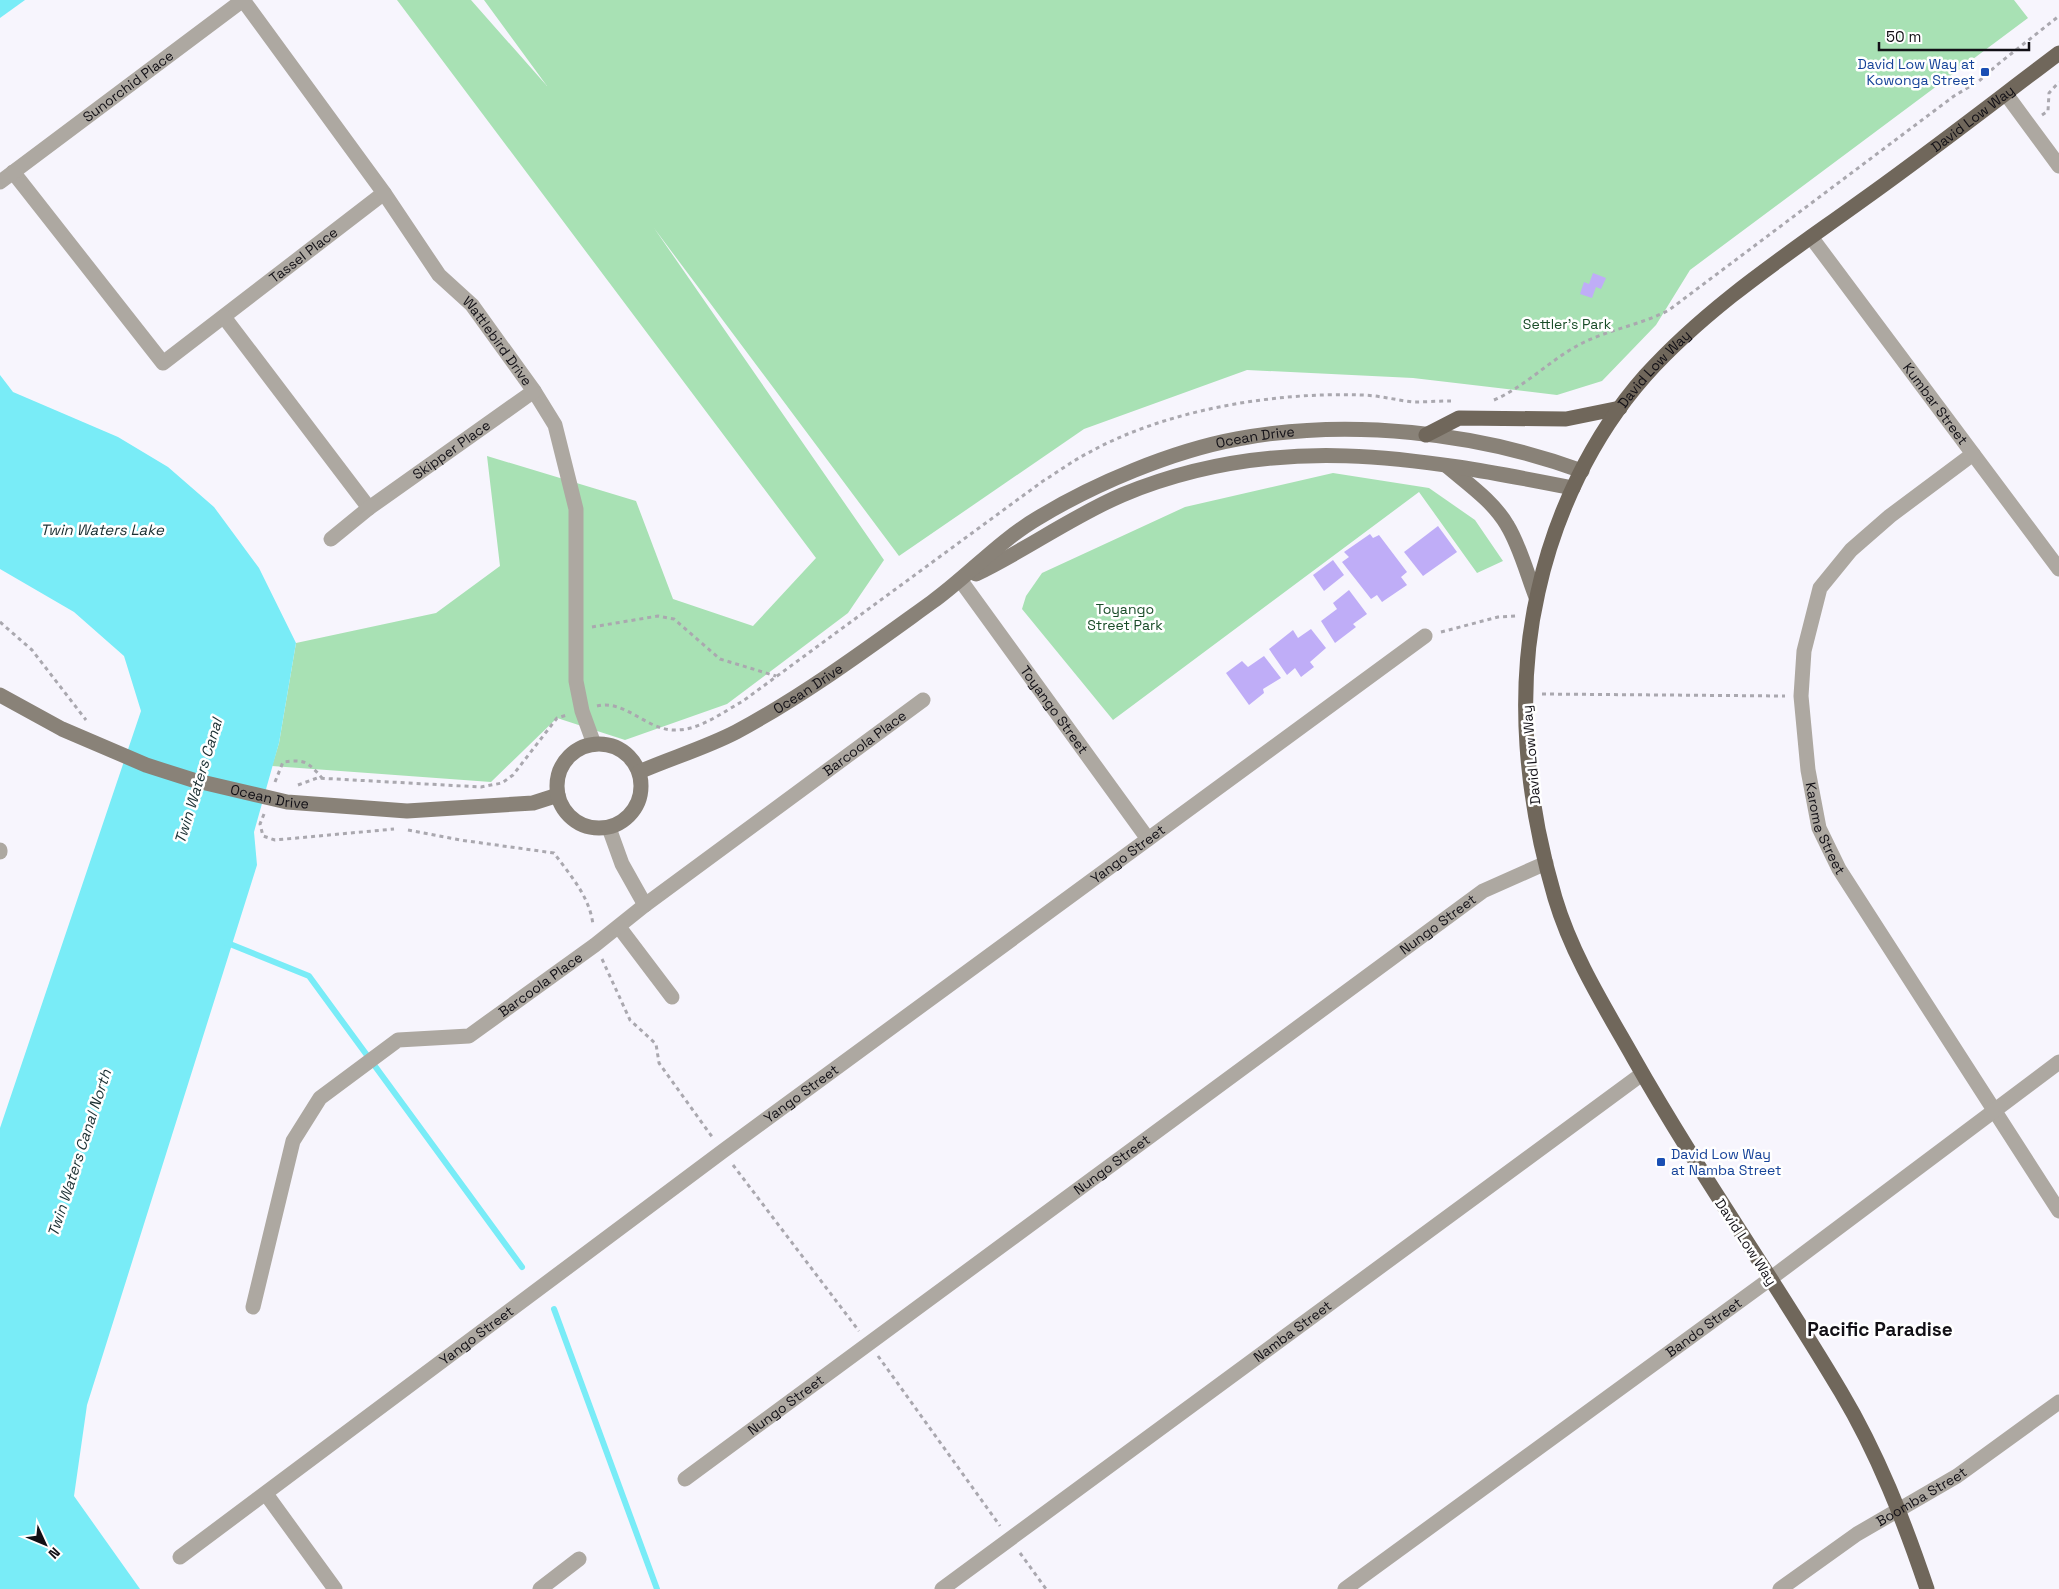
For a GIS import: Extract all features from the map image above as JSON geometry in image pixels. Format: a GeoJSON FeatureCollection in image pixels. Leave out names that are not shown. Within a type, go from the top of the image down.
{"type":"FeatureCollection","features":[{"type":"Feature","properties":{"kind":"main road","name":"David Low Way"},"geometry":{"type":"LineString","coordinates":[[1928,1589],[1884,1474],[1851,1410],[1683,1143],[1588,977],[1570,938],[1555,899],[1530,780],[1525,695],[1536,597],[1556,526],[1582,471],[1620,408],[1643,378],[1700,323],[1811,237],[2059,53]]}},
{"type":"Feature","properties":{"kind":"main road"},"geometry":{"type":"LineString","coordinates":[[1426,435],[1459,418],[1566,419],[1620,408]]}},
{"type":"Feature","properties":{"kind":"street","name":"Sunorchid Place"},"geometry":{"type":"LineString","coordinates":[[0,182],[243,0]]}},
{"type":"Feature","properties":{"kind":"street","name":"Wattlebird Drive"},"geometry":{"type":"LineString","coordinates":[[243,0],[384,193],[439,275],[472,305],[534,391],[555,425],[576,509],[576,681],[582,711],[594,744]]}},
{"type":"Feature","properties":{"kind":"street"},"geometry":{"type":"LineString","coordinates":[[2006,94],[2059,166]]}},
{"type":"Feature","properties":{"kind":"street","name":"Tassel Place"},"geometry":{"type":"LineString","coordinates":[[13,172],[163,363],[384,193]]}},
{"type":"Feature","properties":{"kind":"street","name":"Kumbar Street"},"geometry":{"type":"LineString","coordinates":[[1811,237],[2059,569]]}},
{"type":"Feature","properties":{"kind":"street"},"geometry":{"type":"LineString","coordinates":[[224,317],[305,426],[370,508]]}},
{"type":"Feature","properties":{"kind":"street","name":"Skipper Place"},"geometry":{"type":"LineString","coordinates":[[331,539],[370,508],[534,391]]}},
{"type":"Feature","properties":{"kind":"street","name":"Ocean Drive"},"geometry":{"type":"LineString","coordinates":[[639,772],[734,733],[792,700],[848,663],[961,581],[1010,536],[1038,518],[1076,497],[1176,456],[1235,439],[1290,431],[1365,428],[1426,435],[1539,455],[1582,471]]}},
{"type":"Feature","properties":{"kind":"street","name":"Ocean Drive"},"geometry":{"type":"LineString","coordinates":[[961,581],[1012,556],[1053,529],[1084,512],[1162,480],[1210,466],[1250,459],[1294,455],[1342,454],[1446,465],[1573,488]]}},
{"type":"Feature","properties":{"kind":"street","name":"Karome Street"},"geometry":{"type":"LineString","coordinates":[[1973,454],[1890,516],[1858,544],[1820,588],[1804,651],[1801,696],[1808,770],[1819,828],[1839,869],[2059,1211]]}},
{"type":"Feature","properties":{"kind":"street"},"geometry":{"type":"LineString","coordinates":[[1446,465],[1484,497],[1507,524],[1536,597]]}},
{"type":"Feature","properties":{"kind":"street","name":"Toyango Street"},"geometry":{"type":"LineString","coordinates":[[961,581],[1148,838]]}},
{"type":"Feature","properties":{"kind":"street","name":"Yango Street"},"geometry":{"type":"LineString","coordinates":[[180,1556],[266,1494],[723,1151],[1426,636]]}},
{"type":"Feature","properties":{"kind":"street","name":"Ocean Drive"},"geometry":{"type":"LineString","coordinates":[[0,695],[102,748],[193,780],[288,802],[407,811],[533,803],[558,795]]}},
{"type":"Feature","properties":{"kind":"street","name":"Barcoola Place"},"geometry":{"type":"LineString","coordinates":[[253,1308],[293,1141],[320,1098],[398,1040],[469,1036],[596,945],[645,906],[923,700]]}},
{"type":"Feature","properties":{"kind":"street"},"geometry":{"type":"LineString","coordinates":[[594,744],[608,745],[621,750],[632,760],[639,772],[641,786],[639,800],[632,813],[622,822],[609,828],[595,829],[582,825],[566,813],[558,795],[557,781],[561,768],[569,756],[580,748],[594,744]]}},
{"type":"Feature","properties":{"kind":"street"},"geometry":{"type":"LineString","coordinates":[[609,828],[622,864],[645,906]]}},
{"type":"Feature","properties":{"kind":"street","name":"Nungo Street"},"geometry":{"type":"LineString","coordinates":[[685,1479],[1483,891],[1546,863]]}},
{"type":"Feature","properties":{"kind":"street"},"geometry":{"type":"LineString","coordinates":[[619,927],[672,997]]}},
{"type":"Feature","properties":{"kind":"street","name":"Bando Street"},"geometry":{"type":"LineString","coordinates":[[1345,1589],[1770,1279],[2059,1062]]}},
{"type":"Feature","properties":{"kind":"street","name":"Namba Street"},"geometry":{"type":"LineString","coordinates":[[942,1589],[1642,1074]]}},
{"type":"Feature","properties":{"kind":"street","name":"Boomba Street"},"geometry":{"type":"LineString","coordinates":[[1780,1589],[1856,1534],[1957,1476],[2059,1402]]}},
{"type":"Feature","properties":{"kind":"street"},"geometry":{"type":"LineString","coordinates":[[266,1494],[335,1589]]}},
{"type":"Feature","properties":{"kind":"street"},"geometry":{"type":"LineString","coordinates":[[540,1589],[579,1559]]}},
{"type":"Feature","properties":{"kind":"path"},"geometry":{"type":"LineString","coordinates":[[2041,116],[2048,111],[2047,99],[2059,82]]}},
{"type":"Feature","properties":{"kind":"path"},"geometry":{"type":"LineString","coordinates":[[576,629],[658,616],[674,619],[720,659],[777,676]]}},
{"type":"Feature","properties":{"kind":"path"},"geometry":{"type":"LineString","coordinates":[[1426,636],[1498,617],[1533,616]]}},
{"type":"Feature","properties":{"kind":"path"},"geometry":{"type":"LineString","coordinates":[[0,622],[32,650],[89,723]]}},
{"type":"Feature","properties":{"kind":"path"},"geometry":{"type":"LineString","coordinates":[[1525,695],[1573,693],[1801,696]]}},
{"type":"Feature","properties":{"kind":"path"},"geometry":{"type":"LineString","coordinates":[[272,790],[283,762],[295,760],[308,763],[322,778]]}},
{"type":"Feature","properties":{"kind":"path"},"geometry":{"type":"LineString","coordinates":[[266,808],[260,824],[263,836],[274,840],[365,830],[404,829],[460,840],[554,852],[585,896],[592,914],[596,945],[630,1020],[656,1044],[659,1063],[868,1343],[1046,1589]]}},
{"type":"Feature","properties":{"kind":"green space","name":"Settler's Park"},"geometry":{"type":"Polygon","coordinates":[[[397,0],[471,0],[547,86],[484,0],[2014,0],[2028,18],[1690,270],[1656,325],[1602,381],[1557,395],[1413,378],[1247,370],[1084,429],[899,556],[654,228],[884,560],[848,613],[727,704],[625,740],[557,718],[491,782],[272,766],[279,743],[296,643],[436,613],[500,566],[487,456],[636,501],[673,599],[753,626],[816,558],[397,0]]]}},
{"type":"Feature","properties":{"kind":"green space","name":"Toyango Street Park"},"geometry":{"type":"Polygon","coordinates":[[[1333,473],[1429,488],[1475,520],[1503,561],[1477,573],[1419,492],[1113,720],[1022,609],[1026,596],[1042,573],[1185,507],[1333,473]]]}},
{"type":"Feature","properties":{"kind":"water"},"geometry":{"type":"Polygon","coordinates":[[[0,0],[25,0],[0,18],[0,0]]]}},
{"type":"Feature","properties":{"kind":"water","name":"Twin Waters Lake"},"geometry":{"type":"Polygon","coordinates":[[[0,375],[13,392],[118,437],[168,467],[214,507],[259,568],[296,643],[279,743],[254,832],[257,865],[87,1405],[74,1496],[140,1589],[0,1589],[0,1128],[141,711],[124,656],[74,612],[0,569],[0,375]]]}},
{"type":"Feature","properties":{"kind":"building"},"geometry":{"type":"Polygon","coordinates":[[[1593,273],[1606,278],[1601,289],[1596,287],[1592,298],[1580,294],[1584,282],[1589,284],[1593,273]]]}},
{"type":"Feature","properties":{"kind":"building"},"geometry":{"type":"Polygon","coordinates":[[[1438,526],[1457,552],[1423,576],[1404,552],[1438,526]]]}},
{"type":"Feature","properties":{"kind":"building"},"geometry":{"type":"Polygon","coordinates":[[[1370,534],[1373,538],[1379,535],[1407,572],[1401,577],[1407,585],[1382,602],[1377,595],[1371,599],[1342,562],[1349,557],[1344,552],[1370,534]]]}},
{"type":"Feature","properties":{"kind":"building"},"geometry":{"type":"Polygon","coordinates":[[[1333,560],[1344,575],[1324,591],[1313,575],[1333,560]]]}},
{"type":"Feature","properties":{"kind":"building"},"geometry":{"type":"Polygon","coordinates":[[[1349,590],[1367,614],[1353,624],[1356,627],[1335,643],[1321,621],[1337,609],[1333,603],[1349,590]]]}},
{"type":"Feature","properties":{"kind":"building"},"geometry":{"type":"Polygon","coordinates":[[[1311,629],[1326,648],[1310,662],[1314,667],[1301,677],[1295,668],[1287,675],[1269,649],[1293,630],[1298,638],[1311,629]]]}},
{"type":"Feature","properties":{"kind":"building"},"geometry":{"type":"Polygon","coordinates":[[[1264,656],[1281,678],[1263,689],[1264,693],[1249,705],[1226,673],[1242,661],[1248,667],[1264,656]]]}},
{"type":"Feature","properties":{"kind":"waterway"},"geometry":{"type":"LineString","coordinates":[[225,942],[309,976],[522,1267]]}},
{"type":"Feature","properties":{"kind":"waterway"},"geometry":{"type":"LineString","coordinates":[[554,1309],[657,1589]]}},
{"type":"Feature","properties":{"kind":"place","name":"David Low Way at Kowonga Street"},"geometry":{"type":"Point","coordinates":[1985,72]}},
{"type":"Feature","properties":{"kind":"place","name":"David Low Way at Namba Street"},"geometry":{"type":"Point","coordinates":[1661,1162]}},
{"type":"Feature","properties":{"kind":"district","name":"Pacific Paradise"},"geometry":{"type":"Point","coordinates":[1880,1329]}},
{"type":"Feature","properties":{"kind":"water label","name":"Twin Waters Canal"},"geometry":{"type":"Point","coordinates":[198,781]}},
{"type":"Feature","properties":{"kind":"water label","name":"Twin Waters Canal North"},"geometry":{"type":"Point","coordinates":[79,1153]}}]}
